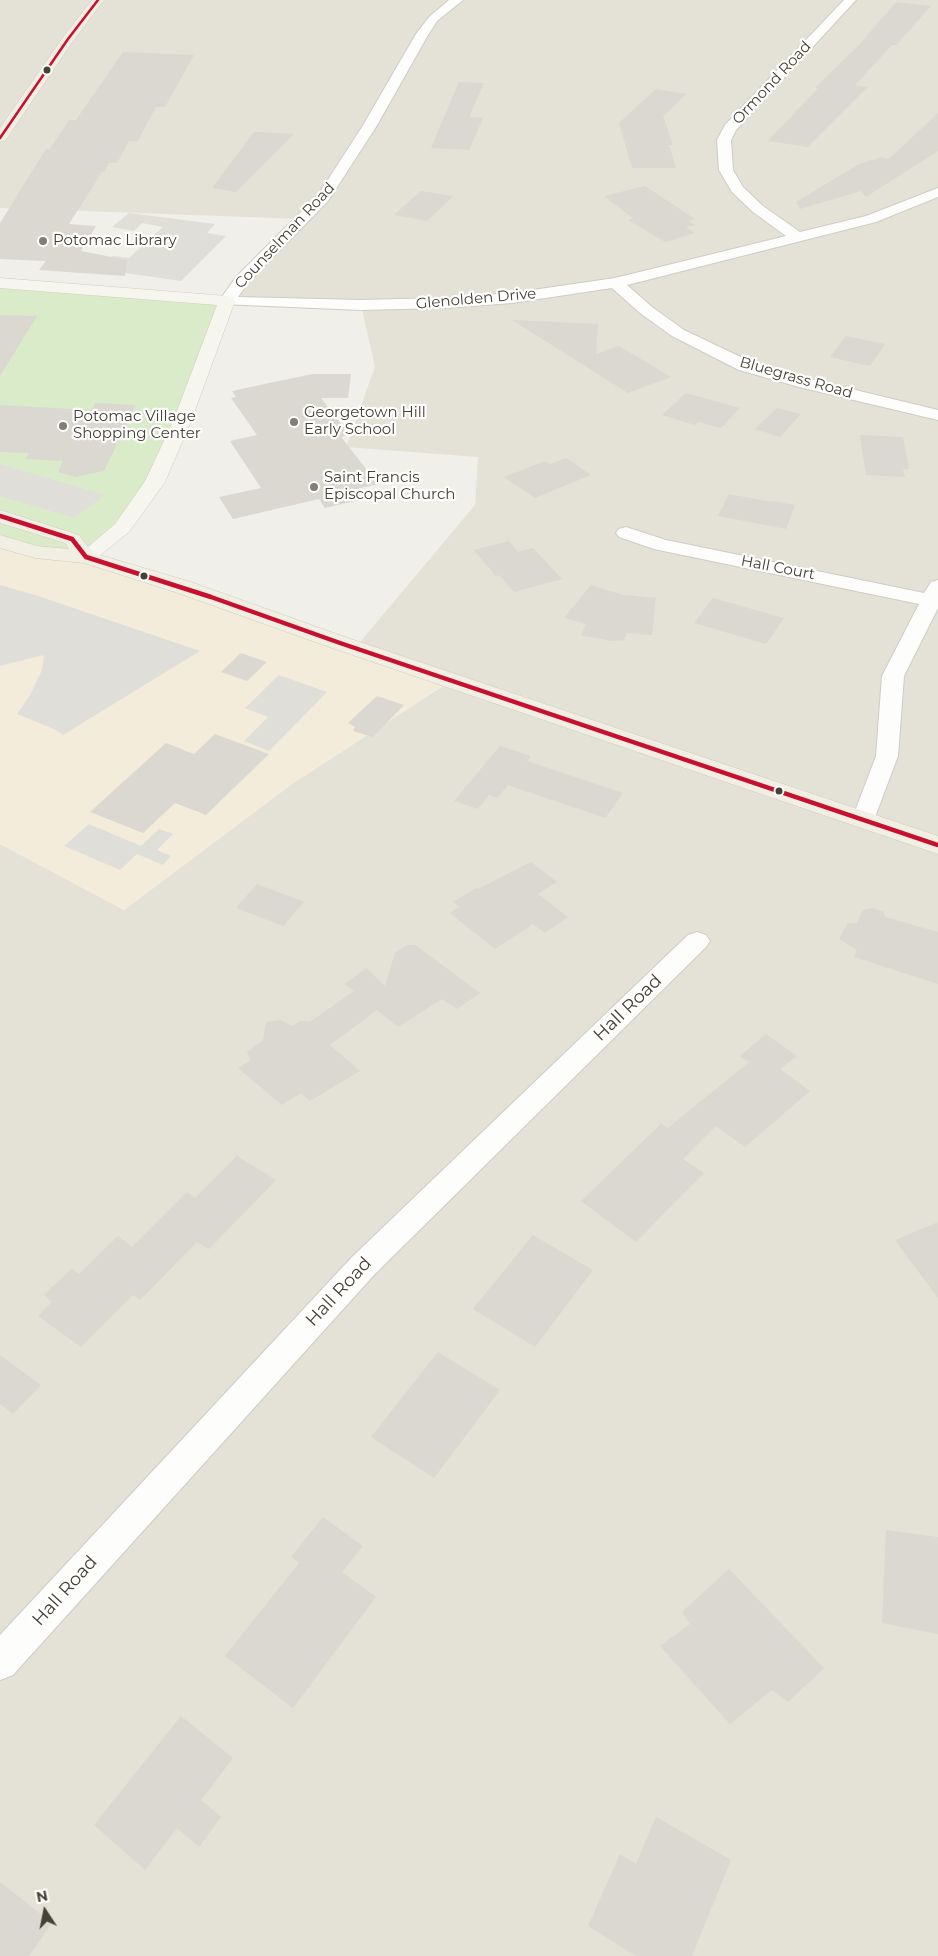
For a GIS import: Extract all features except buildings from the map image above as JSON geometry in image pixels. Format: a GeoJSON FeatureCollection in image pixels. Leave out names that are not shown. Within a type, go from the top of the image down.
{"type":"FeatureCollection","features":[{"type":"Feature","properties":{"kind":"main road"},"geometry":{"type":"LineString","coordinates":[[0,138],[68,39],[98,0]]}},
{"type":"Feature","properties":{"kind":"main road"},"geometry":{"type":"LineString","coordinates":[[0,516],[72,539],[86,557]]}},
{"type":"Feature","properties":{"kind":"main road"},"geometry":{"type":"LineString","coordinates":[[0,541],[35,552],[86,557],[211,596],[340,643],[938,845]]}},
{"type":"Feature","properties":{"kind":"street","name":"Counselman Road"},"geometry":{"type":"LineString","coordinates":[[86,557],[122,528],[155,482],[181,424],[227,301],[242,280],[324,198],[369,127],[422,34],[447,6],[457,0]]}},
{"type":"Feature","properties":{"kind":"street","name":"Ormond Road"},"geometry":{"type":"LineString","coordinates":[[797,237],[758,209],[738,189],[726,170],[724,140],[730,128],[850,0]]}},
{"type":"Feature","properties":{"kind":"street","name":"Glenolden Drive"},"geometry":{"type":"LineString","coordinates":[[0,283],[227,301],[361,305],[443,303],[512,298],[615,283],[871,219],[921,201],[938,192]]}},
{"type":"Feature","properties":{"kind":"street","name":"Bluegrass Road"},"geometry":{"type":"LineString","coordinates":[[615,283],[646,310],[678,333],[746,366],[805,383],[938,415]]}},
{"type":"Feature","properties":{"kind":"street","name":"Hall Court"},"geometry":{"type":"LineString","coordinates":[[626,533],[661,545],[936,596]]}},
{"type":"Feature","properties":{"kind":"street"},"geometry":{"type":"LineString","coordinates":[[864,819],[887,756],[893,676],[936,596]]}},
{"type":"Feature","properties":{"kind":"street","name":"Hall Road"},"geometry":{"type":"LineString","coordinates":[[0,1662],[363,1266],[697,941]]}},
{"type":"Feature","properties":{"kind":"shaded area"},"geometry":{"type":"Polygon","coordinates":[[[0,0],[938,0],[938,1956],[0,1956],[0,844],[124,910],[292,784],[451,681],[355,648],[475,505],[478,457],[346,447],[375,367],[361,305],[227,301],[303,219],[0,208],[0,0]]]}},
{"type":"Feature","properties":{"kind":"shaded area"},"geometry":{"type":"Polygon","coordinates":[[[129,213],[215,224],[207,233],[226,236],[181,281],[98,269],[113,256],[129,258],[163,227],[142,223],[134,231],[112,227],[129,213]]]}},
{"type":"Feature","properties":{"kind":"shaded area"},"geometry":{"type":"Polygon","coordinates":[[[0,464],[105,495],[74,518],[0,496],[0,464]]]}},
{"type":"Feature","properties":{"kind":"shaded area"},"geometry":{"type":"Polygon","coordinates":[[[0,539],[86,557],[451,680],[292,784],[124,910],[0,844],[0,539]]]}},
{"type":"Feature","properties":{"kind":"shaded area"},"geometry":{"type":"Polygon","coordinates":[[[0,585],[200,651],[63,735],[56,730],[17,714],[29,697],[42,670],[44,655],[0,666],[0,585]]]}},
{"type":"Feature","properties":{"kind":"shaded area"},"geometry":{"type":"Polygon","coordinates":[[[279,675],[327,692],[269,751],[244,741],[268,717],[245,708],[279,675]]]}},
{"type":"Feature","properties":{"kind":"shaded area"},"geometry":{"type":"Polygon","coordinates":[[[89,824],[141,846],[159,829],[173,834],[157,850],[171,856],[163,865],[137,854],[120,870],[64,846],[89,824]]]}},
{"type":"Feature","properties":{"kind":"green space"},"geometry":{"type":"Polygon","coordinates":[[[0,283],[227,301],[155,482],[86,557],[0,539],[0,283]]]}},
{"type":"Feature","properties":{"kind":"transit line"},"geometry":{"type":"LineString","coordinates":[[0,138],[68,39],[98,0]]}},
{"type":"Feature","properties":{"kind":"transit line"},"geometry":{"type":"LineString","coordinates":[[0,516],[72,539],[86,557],[211,597],[340,643],[938,845]]}},
{"type":"Feature","properties":{"kind":"place","name":"Potomac Library"},"geometry":{"type":"Point","coordinates":[43,241]}},
{"type":"Feature","properties":{"kind":"place","name":"Georgetown Hill Early School"},"geometry":{"type":"Point","coordinates":[294,422]}},
{"type":"Feature","properties":{"kind":"place","name":"Potomac Village Shopping Center"},"geometry":{"type":"Point","coordinates":[63,426]}},
{"type":"Feature","properties":{"kind":"place","name":"Saint Francis Episcopal Church"},"geometry":{"type":"Point","coordinates":[314,487]}}]}
